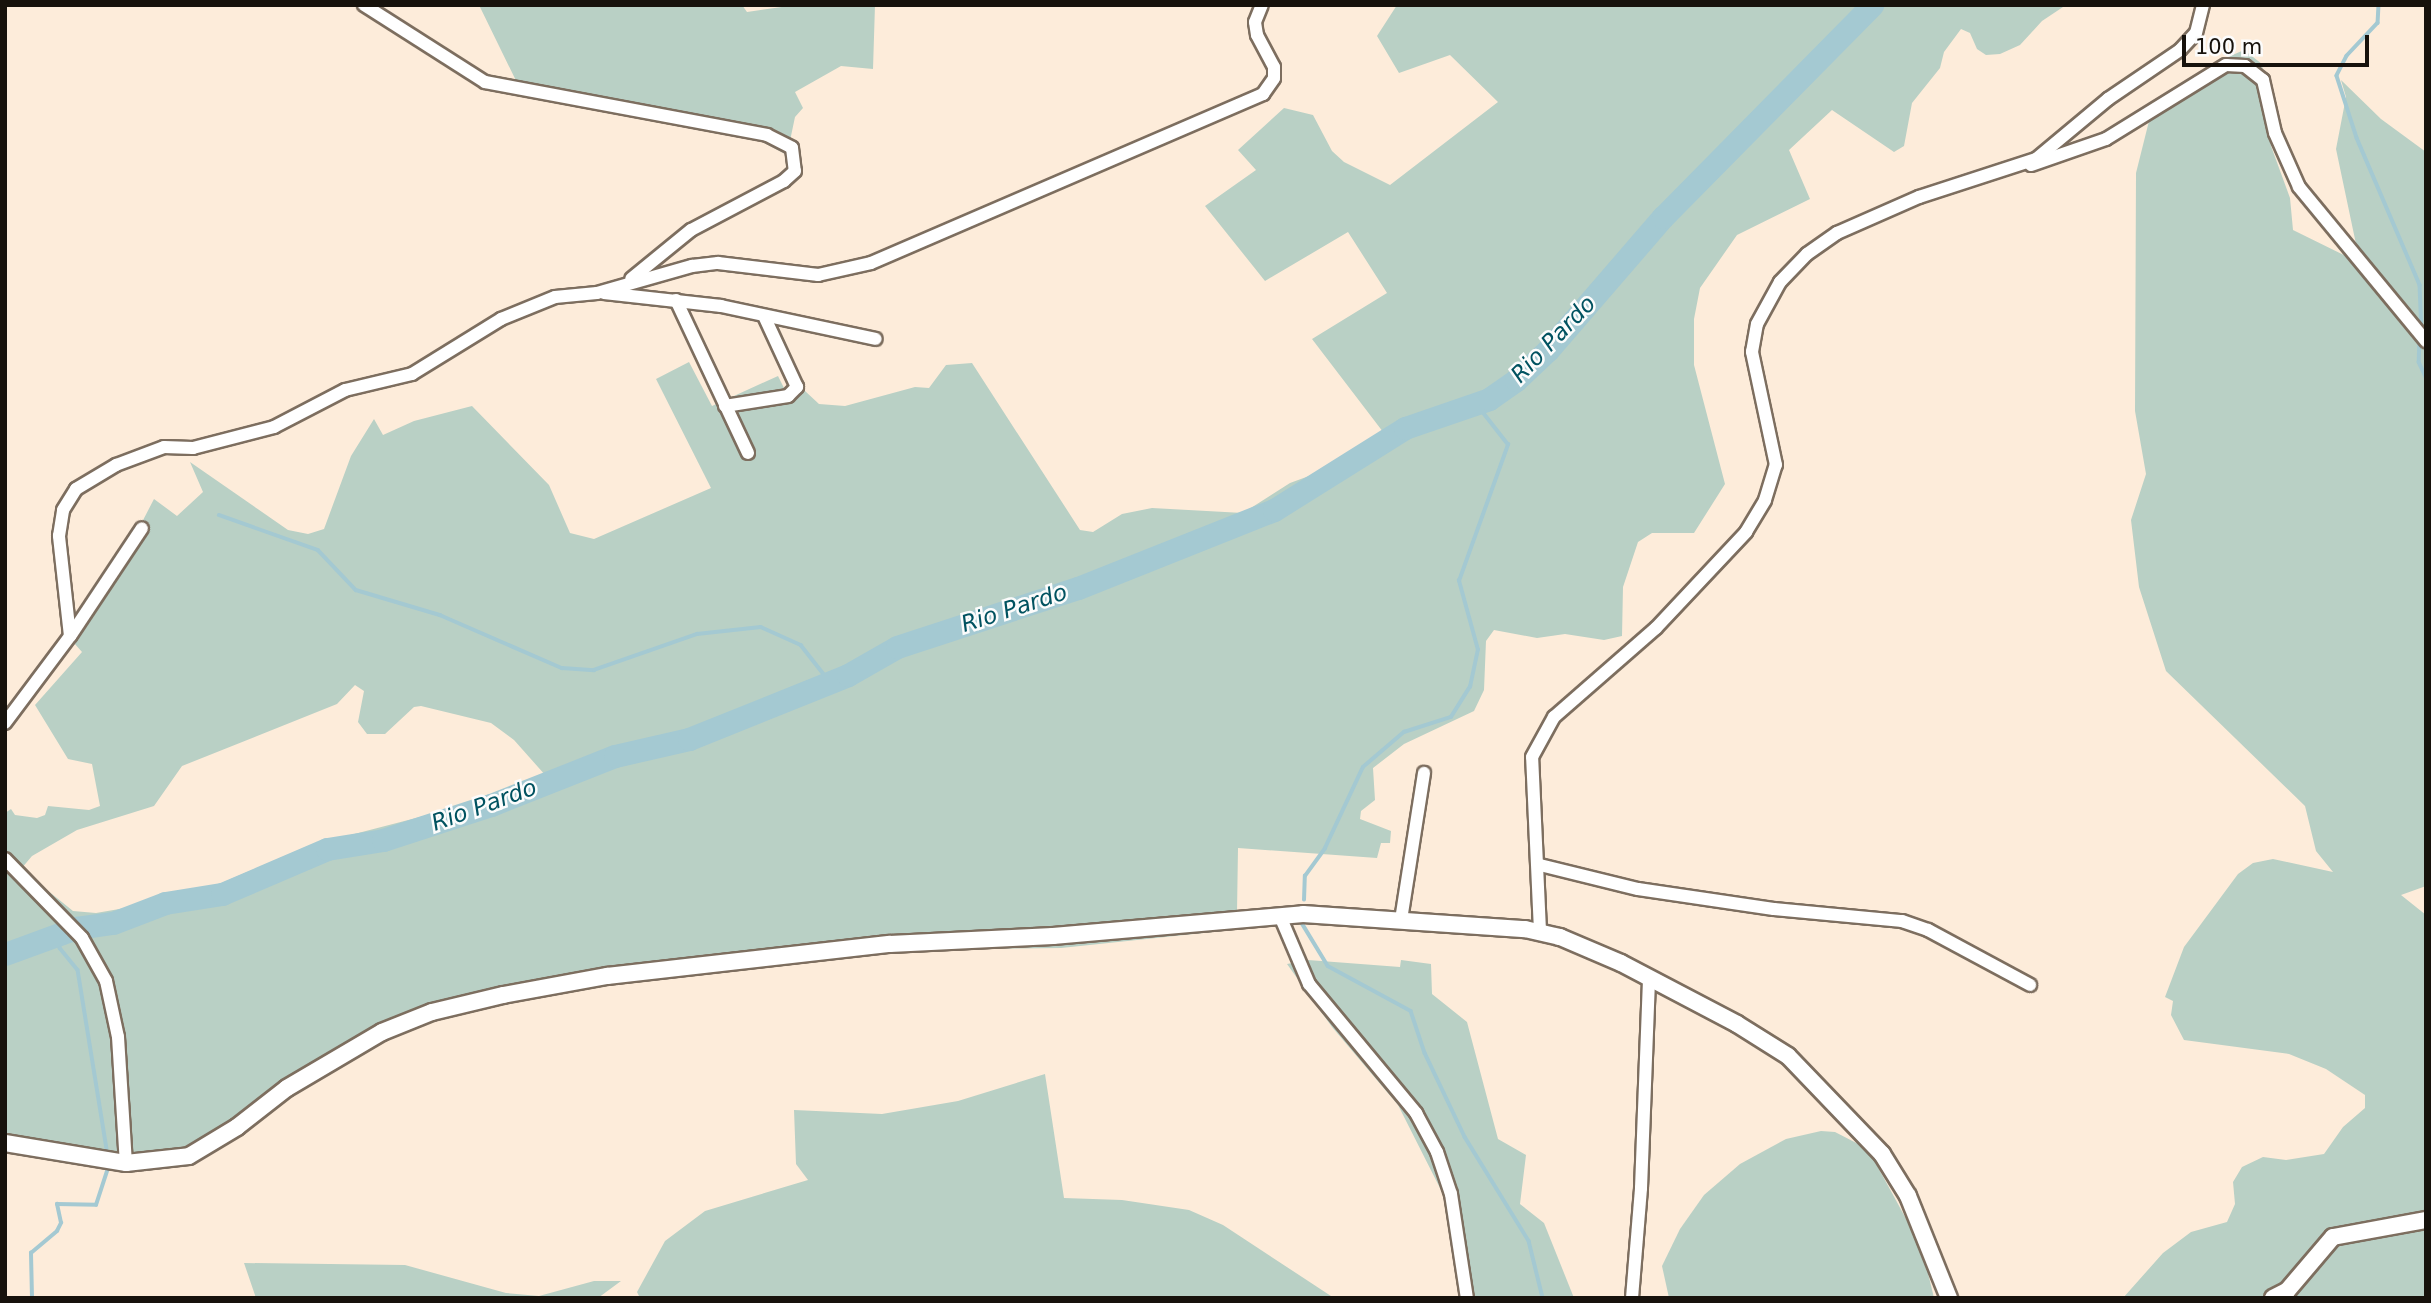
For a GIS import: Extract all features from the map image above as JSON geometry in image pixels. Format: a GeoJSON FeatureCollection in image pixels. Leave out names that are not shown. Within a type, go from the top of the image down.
{"type":"FeatureCollection","features":[{"type":"Feature","properties":{"kind":"street"},"geometry":{"type":"LineString","coordinates":[[364,5],[485,82],[767,135],[792,148],[795,171],[785,181],[691,230],[628,281]]}},
{"type":"Feature","properties":{"kind":"street"},"geometry":{"type":"LineString","coordinates":[[71,636],[60,523],[76,489],[139,454],[249,436],[345,390],[411,373],[532,303],[597,293],[628,281],[718,263],[786,274],[844,271],[1244,105],[1263,94],[1274,79],[1274,67],[1257,35],[1255,22],[1262,5]]}},
{"type":"Feature","properties":{"kind":"street"},"geometry":{"type":"LineString","coordinates":[[2017,168],[2180,50],[2196,33],[2203,5]]}},
{"type":"Feature","properties":{"kind":"street"},"geometry":{"type":"LineString","coordinates":[[1540,931],[1540,865],[1532,769],[1541,735],[1554,717],[1656,628],[1746,531],[1765,500],[1776,465],[1752,352],[1757,324],[1780,282],[1807,254],[1837,233],[1919,197],[2084,150],[2226,65],[2245,66],[2263,80],[2275,133],[2299,187],[2426,341]]}},
{"type":"Feature","properties":{"kind":"street"},"geometry":{"type":"LineString","coordinates":[[597,293],[676,300],[876,339]]}},
{"type":"Feature","properties":{"kind":"street"},"geometry":{"type":"LineString","coordinates":[[676,300],[748,453]]}},
{"type":"Feature","properties":{"kind":"street"},"geometry":{"type":"LineString","coordinates":[[725,406],[788,396],[797,387],[765,318]]}},
{"type":"Feature","properties":{"kind":"street"},"geometry":{"type":"LineString","coordinates":[[5,723],[71,636],[142,528]]}},
{"type":"Feature","properties":{"kind":"street"},"geometry":{"type":"LineString","coordinates":[[1401,920],[1424,773]]}},
{"type":"Feature","properties":{"kind":"street"},"geometry":{"type":"LineString","coordinates":[[5,859],[82,938],[106,981],[114,1009],[126,1163]]}},
{"type":"Feature","properties":{"kind":"street"},"geometry":{"type":"LineString","coordinates":[[1540,865],[1638,889],[1774,909],[1902,921],[1928,930],[2030,985]]}},
{"type":"Feature","properties":{"kind":"street"},"geometry":{"type":"LineString","coordinates":[[1280,916],[1314,992],[1416,1113],[1437,1152],[1451,1194],[1467,1298]]}},
{"type":"Feature","properties":{"kind":"street"},"geometry":{"type":"LineString","coordinates":[[5,1143],[126,1163],[189,1156],[237,1127],[287,1088],[382,1032],[432,1012],[503,995],[736,958],[1280,916],[1401,920],[1540,931],[1649,978],[1737,1024],[1788,1056],[1852,1119],[1882,1154],[1908,1196],[1948,1298]]}},
{"type":"Feature","properties":{"kind":"street"},"geometry":{"type":"LineString","coordinates":[[1632,1298],[1649,978]]}},
{"type":"Feature","properties":{"kind":"street"},"geometry":{"type":"LineString","coordinates":[[2273,1298],[2294,1283],[2333,1237],[2426,1220]]}},
{"type":"Feature","properties":{"kind":"green space"},"geometry":{"type":"Polygon","coordinates":[[[479,5],[742,5],[747,12],[796,5],[875,5],[873,69],[841,66],[795,92],[803,108],[795,117],[787,155],[755,138],[523,95],[479,5]]]}},
{"type":"Feature","properties":{"kind":"green space"},"geometry":{"type":"Polygon","coordinates":[[[1397,5],[2066,5],[2042,21],[2020,45],[2000,54],[1986,55],[1977,49],[1970,33],[1961,29],[1944,52],[1940,68],[1912,103],[1904,146],[1894,152],[1832,110],[1789,150],[1810,199],[1737,235],[1700,288],[1694,319],[1694,365],[1725,484],[1694,533],[1652,533],[1638,542],[1623,587],[1622,636],[1604,640],[1565,634],[1537,638],[1494,630],[1486,641],[1484,690],[1474,711],[1404,744],[1373,768],[1375,800],[1361,811],[1360,819],[1391,831],[1390,843],[1381,843],[1377,858],[1238,848],[1237,912],[1270,926],[1061,948],[883,950],[736,961],[481,1004],[402,1028],[202,1147],[102,1156],[5,1138],[5,813],[11,809],[15,815],[37,818],[45,815],[48,806],[89,810],[100,806],[92,764],[68,759],[35,705],[82,652],[67,635],[126,553],[154,499],[177,516],[203,492],[190,462],[288,530],[308,534],[324,529],[351,456],[374,419],[383,435],[414,421],[472,406],[549,485],[570,533],[594,539],[711,488],[656,379],[689,362],[712,406],[778,376],[789,398],[805,391],[819,404],[845,406],[915,387],[929,388],[946,365],[972,363],[1080,530],[1093,532],[1122,514],[1152,508],[1243,513],[1290,483],[1393,445],[1312,339],[1387,293],[1348,232],[1265,281],[1205,206],[1256,170],[1238,150],[1284,108],[1313,115],[1332,151],[1344,162],[1390,185],[1498,102],[1450,55],[1399,73],[1377,36],[1397,5]],[[355,685],[337,704],[182,766],[154,806],[77,830],[32,856],[21,869],[73,911],[96,913],[189,897],[308,846],[470,804],[546,776],[514,740],[491,723],[421,706],[414,707],[385,734],[367,734],[358,722],[364,691],[355,685]]]}},
{"type":"Feature","properties":{"kind":"green space"},"geometry":{"type":"Polygon","coordinates":[[[2244,50],[2262,64],[2271,146],[2290,198],[2293,230],[2360,263],[2336,149],[2346,97],[2341,80],[2381,119],[2426,152],[2426,886],[2401,895],[2426,915],[2426,1298],[2123,1298],[2163,1253],[2191,1232],[2227,1222],[2235,1204],[2233,1182],[2242,1167],[2263,1157],[2286,1160],[2324,1154],[2343,1127],[2365,1108],[2365,1095],[2326,1069],[2289,1054],[2184,1040],[2171,1015],[2173,1001],[2165,997],[2184,947],[2238,874],[2253,863],[2273,859],[2333,872],[2316,851],[2305,806],[2166,671],[2139,587],[2131,520],[2146,474],[2135,411],[2136,173],[2150,117],[2219,61],[2244,50]]]}},
{"type":"Feature","properties":{"kind":"green space"},"geometry":{"type":"Polygon","coordinates":[[[1308,960],[1400,967],[1401,960],[1431,964],[1432,994],[1467,1022],[1498,1139],[1526,1155],[1520,1204],[1544,1223],[1574,1298],[1465,1298],[1444,1196],[1398,1105],[1332,1027],[1287,964],[1308,960]]]}},
{"type":"Feature","properties":{"kind":"green space"},"geometry":{"type":"Polygon","coordinates":[[[1045,1074],[1064,1198],[1122,1200],[1189,1210],[1223,1225],[1334,1298],[640,1298],[637,1292],[665,1241],[705,1211],[808,1180],[796,1164],[794,1110],[882,1114],[958,1101],[1045,1074]]]}},
{"type":"Feature","properties":{"kind":"green space"},"geometry":{"type":"Polygon","coordinates":[[[1821,1131],[1835,1132],[1868,1149],[1922,1248],[1934,1298],[1669,1298],[1662,1266],[1680,1229],[1704,1195],[1740,1164],[1786,1139],[1821,1131]]]}},
{"type":"Feature","properties":{"kind":"green space"},"geometry":{"type":"Polygon","coordinates":[[[244,1263],[405,1265],[506,1293],[539,1296],[594,1281],[621,1281],[598,1298],[256,1298],[244,1263]]]}},
{"type":"Feature","properties":{"kind":"waterway","name":"Rio Pardo"},"geometry":{"type":"LineString","coordinates":[[5,954],[76,928],[113,923],[165,903],[222,894],[327,849],[383,840],[491,805],[615,756],[689,739],[848,675],[897,647],[1078,588],[1274,510],[1405,428],[1489,399],[1516,380],[1548,350],[1663,217],[1872,5]]}},
{"type":"Feature","properties":{"kind":"waterway"},"geometry":{"type":"LineString","coordinates":[[2379,5],[2378,23],[2347,56],[2337,76],[2357,138],[2420,285],[2422,332]]}},
{"type":"Feature","properties":{"kind":"waterway"},"geometry":{"type":"LineString","coordinates":[[2420,339],[2419,362],[2426,377]]}},
{"type":"Feature","properties":{"kind":"waterway"},"geometry":{"type":"LineString","coordinates":[[1304,900],[1305,876],[1325,848],[1363,767],[1404,732],[1451,717],[1470,687],[1478,650],[1459,581],[1508,445],[1476,404]]}},
{"type":"Feature","properties":{"kind":"waterway"},"geometry":{"type":"LineString","coordinates":[[219,515],[318,550],[356,590],[440,615],[562,668],[594,670],[697,634],[761,627],[801,645],[830,682]]}},
{"type":"Feature","properties":{"kind":"waterway"},"geometry":{"type":"LineString","coordinates":[[1302,923],[1328,966],[1411,1011],[1425,1053],[1465,1137],[1529,1241],[1543,1298]]}},
{"type":"Feature","properties":{"kind":"waterway"},"geometry":{"type":"LineString","coordinates":[[58,935],[60,948],[78,970],[107,1149]]}},
{"type":"Feature","properties":{"kind":"waterway"},"geometry":{"type":"LineString","coordinates":[[32,1298],[31,1253],[57,1231],[61,1223],[57,1204],[96,1205],[108,1168]]}}]}
